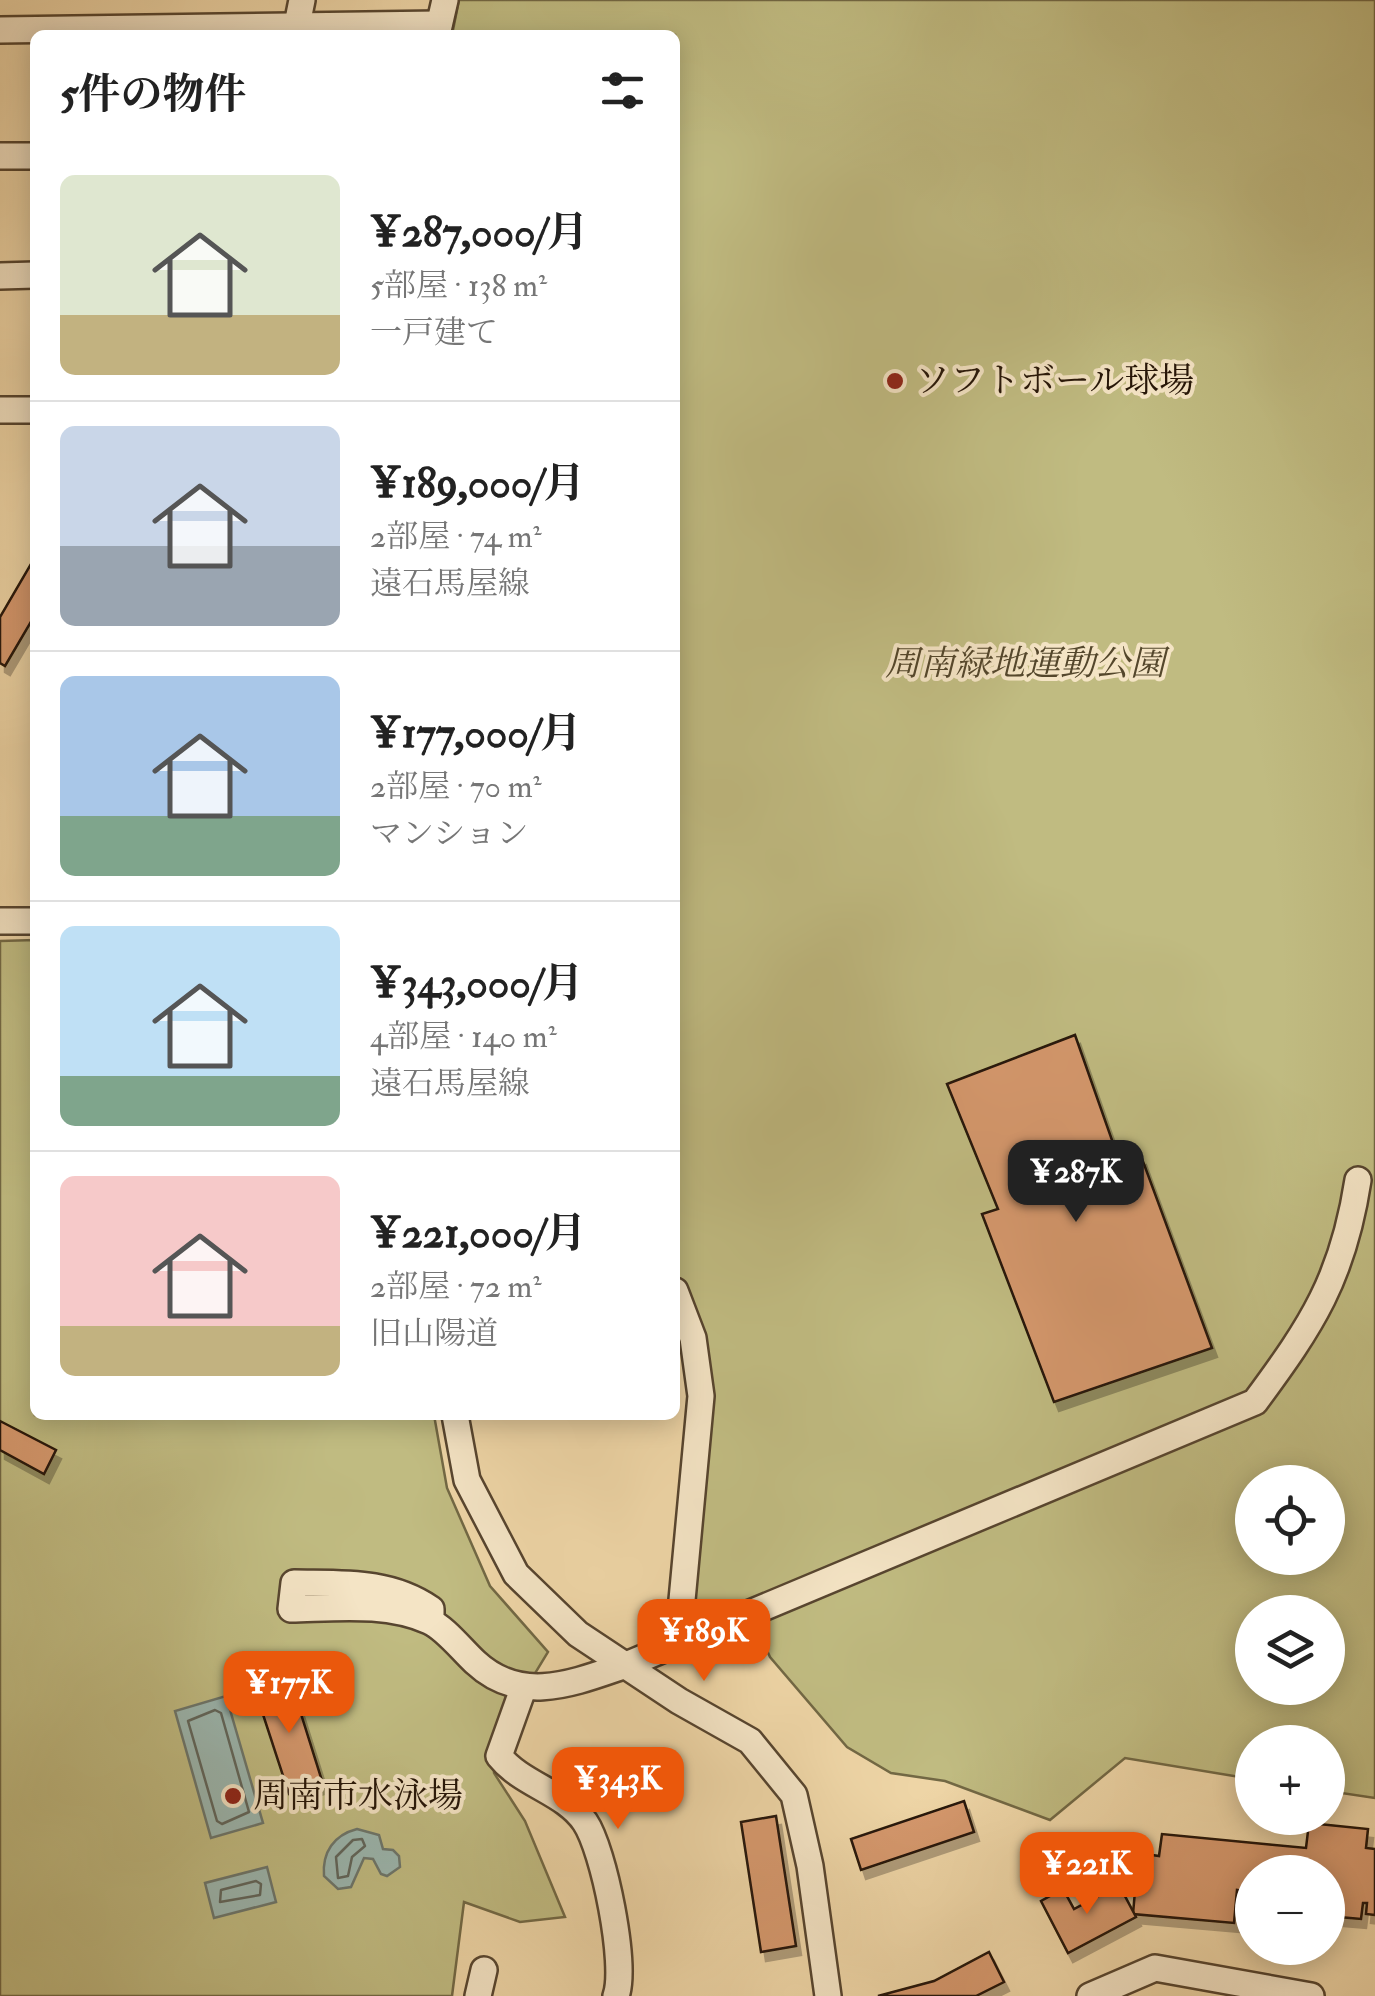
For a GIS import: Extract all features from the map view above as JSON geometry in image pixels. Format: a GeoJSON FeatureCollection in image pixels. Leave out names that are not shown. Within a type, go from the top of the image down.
{"type":"FeatureCollection","features":[{"type":"Feature","properties":{"kind":"street"},"geometry":{"type":"LineString","coordinates":[[296,30],[302,0]]}},
{"type":"Feature","properties":{"kind":"street"},"geometry":{"type":"LineString","coordinates":[[320,30],[440,20]]}},
{"type":"Feature","properties":{"kind":"street"},"geometry":{"type":"LineString","coordinates":[[0,30],[30,30]]}},
{"type":"Feature","properties":{"kind":"street"},"geometry":{"type":"LineString","coordinates":[[0,156],[30,156]]}},
{"type":"Feature","properties":{"kind":"street"},"geometry":{"type":"LineString","coordinates":[[0,276],[30,275]]}},
{"type":"Feature","properties":{"kind":"street"},"geometry":{"type":"LineString","coordinates":[[0,410],[30,410]]}},
{"type":"Feature","properties":{"kind":"street"},"geometry":{"type":"LineString","coordinates":[[0,921],[30,921]]}},
{"type":"Feature","properties":{"kind":"street"},"geometry":{"type":"LineString","coordinates":[[432,1622],[430,1609],[409,1594],[366,1584],[294,1584],[292,1608],[379,1608],[432,1622],[484,1670],[523,1689],[562,1686],[626,1666],[1255,1402],[1308,1331],[1330,1289],[1352,1223],[1358,1180]]}},
{"type":"Feature","properties":{"kind":"street"},"geometry":{"type":"LineString","coordinates":[[678,1643],[701,1396],[684,1335]]}},
{"type":"Feature","properties":{"kind":"street"},"geometry":{"type":"LineString","coordinates":[[456,1420],[467,1480],[516,1574],[578,1634],[750,1740],[794,1795],[810,1866],[828,1996]]}},
{"type":"Feature","properties":{"kind":"street"},"geometry":{"type":"LineString","coordinates":[[523,1689],[499,1756],[513,1774],[562,1802],[585,1822],[607,1884],[623,1978],[616,1996]]}},
{"type":"Feature","properties":{"kind":"street"},"geometry":{"type":"LineString","coordinates":[[1090,1996],[1155,1968],[1311,1996]]}},
{"type":"Feature","properties":{"kind":"street"},"geometry":{"type":"LineString","coordinates":[[478,1996],[484,1970]]}},
{"type":"Feature","properties":{"kind":"green space","name":"周南緑地運動公園"},"geometry":{"type":"Polygon","coordinates":[[[459,0],[1375,0],[1375,1798],[1345,1794],[1345,1725],[1235,1725],[1235,1776],[1125,1758],[1050,1820],[945,1781],[891,1773],[847,1747],[770,1657],[749,1611],[679,1643],[701,1401],[680,1313],[680,30],[453,30],[459,0]]]}},
{"type":"Feature","properties":{"kind":"green space"},"geometry":{"type":"Polygon","coordinates":[[[30,940],[30,1420],[435,1420],[447,1488],[490,1586],[548,1652],[494,1741],[494,1773],[525,1821],[565,1917],[520,1922],[464,1902],[452,1996],[0,1996],[0,941],[30,940]]]}},
{"type":"Feature","properties":{"kind":"water"},"geometry":{"type":"Polygon","coordinates":[[[226,1696],[263,1823],[211,1838],[175,1711],[226,1696]]]}},
{"type":"Feature","properties":{"kind":"water"},"geometry":{"type":"Polygon","coordinates":[[[357,1829],[379,1835],[383,1849],[393,1850],[399,1856],[400,1867],[387,1876],[381,1874],[373,1859],[364,1858],[351,1887],[338,1889],[324,1876],[327,1852],[336,1840],[357,1829]]]}},
{"type":"Feature","properties":{"kind":"water"},"geometry":{"type":"Polygon","coordinates":[[[267,1867],[276,1902],[214,1918],[205,1883],[267,1867]]]}},
{"type":"Feature","properties":{"kind":"building"},"geometry":{"type":"Polygon","coordinates":[[[30,566],[30,624],[5,666],[0,663],[0,617],[30,566]]]}},
{"type":"Feature","properties":{"kind":"building"},"geometry":{"type":"Polygon","coordinates":[[[1075,1035],[1120,1163],[1141,1156],[1212,1348],[1054,1402],[982,1214],[998,1209],[947,1084],[1075,1035]]]}},
{"type":"Feature","properties":{"kind":"building"},"geometry":{"type":"Polygon","coordinates":[[[0,1421],[56,1450],[44,1474],[0,1450],[0,1421]]]}},
{"type":"Feature","properties":{"kind":"building"},"geometry":{"type":"Polygon","coordinates":[[[290,1679],[323,1784],[289,1794],[255,1690],[290,1679]]]}},
{"type":"Feature","properties":{"kind":"building"},"geometry":{"type":"Polygon","coordinates":[[[964,1801],[974,1832],[861,1870],[851,1839],[964,1801]]]}},
{"type":"Feature","properties":{"kind":"building"},"geometry":{"type":"Polygon","coordinates":[[[776,1816],[796,1946],[761,1952],[741,1822],[776,1816]]]}},
{"type":"Feature","properties":{"kind":"building"},"geometry":{"type":"Polygon","coordinates":[[[1345,1827],[1368,1829],[1366,1848],[1375,1849],[1375,1915],[1366,1914],[1367,1903],[1363,1903],[1361,1919],[1345,1918],[1345,1855],[1235,1855],[1234,1923],[1133,1914],[1137,1868],[1151,1869],[1152,1855],[1159,1856],[1162,1834],[1306,1848],[1308,1835],[1345,1835],[1345,1827]]]}},
{"type":"Feature","properties":{"kind":"building"},"geometry":{"type":"Polygon","coordinates":[[[1119,1885],[1136,1917],[1068,1953],[1041,1901],[1063,1889],[1074,1909],[1119,1885]]]}},
{"type":"Feature","properties":{"kind":"building"},"geometry":{"type":"Polygon","coordinates":[[[989,1952],[1004,1982],[976,1996],[878,1996],[934,1981],[989,1952]]]}},
{"type":"Feature","properties":{"kind":"place","name":"ソフトボール球場"},"geometry":{"type":"Point","coordinates":[895,381]}},
{"type":"Feature","properties":{"kind":"place","name":"周南市水泳場"},"geometry":{"type":"Point","coordinates":[233,1796]}}]}
